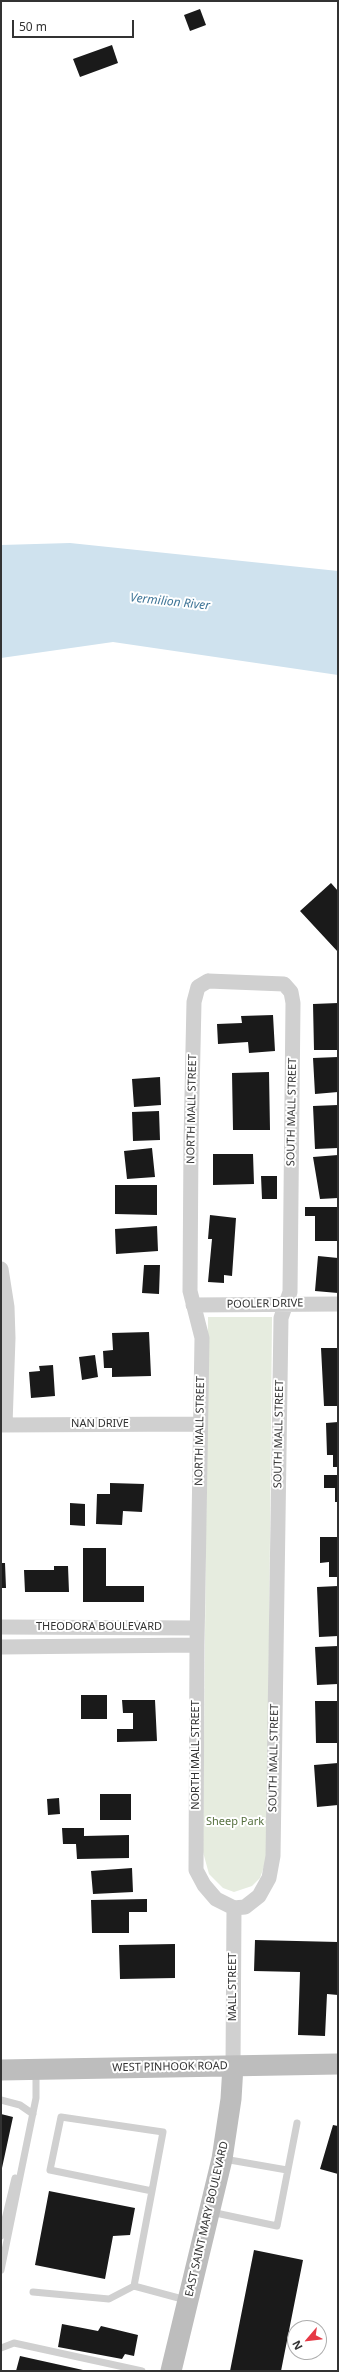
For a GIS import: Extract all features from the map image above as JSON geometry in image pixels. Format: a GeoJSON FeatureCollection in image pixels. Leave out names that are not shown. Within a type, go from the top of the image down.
{"type":"FeatureCollection","features":[{"type":"Feature","properties":{"kind":"main road","name":"WEST PINHOOK ROAD"},"geometry":{"type":"LineString","coordinates":[[1,2070],[338,2064]]}},
{"type":"Feature","properties":{"kind":"main road","name":"EAST SAINT MARY BOULEVARD"},"geometry":{"type":"LineString","coordinates":[[171,2371],[222,2159],[232,2099],[233,2066]]}},
{"type":"Feature","properties":{"kind":"street","name":"SOUTH MALL STREET"},"geometry":{"type":"LineString","coordinates":[[234,1908],[245,1907],[259,1896],[269,1878],[273,1856],[280,1318],[290,1292],[292,996],[284,984],[245,981]]}},
{"type":"Feature","properties":{"kind":"street","name":"NORTH MALL STREET"},"geometry":{"type":"LineString","coordinates":[[234,1908],[216,1898],[204,1886],[196,1870],[199,1424],[202,1338],[193,1305],[190,1280],[194,1002],[198,987],[203,983],[245,981]]}},
{"type":"Feature","properties":{"kind":"street"},"geometry":{"type":"LineString","coordinates":[[1,1269],[7,1307],[3,1425]]}},
{"type":"Feature","properties":{"kind":"street","name":"POOLER DRIVE"},"geometry":{"type":"LineString","coordinates":[[193,1305],[287,1303],[338,1304]]}},
{"type":"Feature","properties":{"kind":"street","name":"NAN DRIVE"},"geometry":{"type":"LineString","coordinates":[[3,1425],[199,1424]]}},
{"type":"Feature","properties":{"kind":"street","name":"THEODORA BOULEVARD"},"geometry":{"type":"LineString","coordinates":[[1,1627],[197,1628]]}},
{"type":"Feature","properties":{"kind":"street","name":"THEODORA BOULEVARD"},"geometry":{"type":"LineString","coordinates":[[1,1647],[197,1645]]}},
{"type":"Feature","properties":{"kind":"street","name":"MALL STREET"},"geometry":{"type":"LineString","coordinates":[[233,2066],[234,1908]]}},
{"type":"Feature","properties":{"kind":"lane"},"geometry":{"type":"LineString","coordinates":[[1,2270],[36,2098],[36,2070]]}},
{"type":"Feature","properties":{"kind":"lane"},"geometry":{"type":"LineString","coordinates":[[1,2100],[20,2105],[33,2114]]}},
{"type":"Feature","properties":{"kind":"lane"},"geometry":{"type":"LineString","coordinates":[[134,2286],[152,2191],[163,2132],[61,2117],[50,2170],[152,2191]]}},
{"type":"Feature","properties":{"kind":"lane"},"geometry":{"type":"LineString","coordinates":[[209,2211],[277,2226],[297,2123]]}},
{"type":"Feature","properties":{"kind":"lane"},"geometry":{"type":"LineString","coordinates":[[222,2159],[287,2170]]}},
{"type":"Feature","properties":{"kind":"lane"},"geometry":{"type":"LineString","coordinates":[[1,2236],[15,2178],[23,2163]]}},
{"type":"Feature","properties":{"kind":"lane"},"geometry":{"type":"LineString","coordinates":[[33,2292],[109,2299],[134,2286],[188,2300]]}},
{"type":"Feature","properties":{"kind":"lane"},"geometry":{"type":"LineString","coordinates":[[1,2348],[14,2343],[142,2371]]}},
{"type":"Feature","properties":{"kind":"green space","name":"Sheep Park"},"geometry":{"type":"Polygon","coordinates":[[[208,1317],[272,1317],[267,1858],[260,1878],[252,1886],[234,1892],[223,1888],[209,1874],[203,1852],[208,1317]]]}},
{"type":"Feature","properties":{"kind":"water","name":"Vermilion River"},"geometry":{"type":"Polygon","coordinates":[[[70,543],[338,571],[338,675],[113,642],[1,658],[1,545],[70,543]]]}},
{"type":"Feature","properties":{"kind":"building"},"geometry":{"type":"Polygon","coordinates":[[[200,9],[206,25],[190,31],[184,15],[200,9]]]}},
{"type":"Feature","properties":{"kind":"building"},"geometry":{"type":"Polygon","coordinates":[[[112,45],[118,63],[80,77],[73,59],[112,45]]]}},
{"type":"Feature","properties":{"kind":"building"},"geometry":{"type":"Polygon","coordinates":[[[331,883],[338,891],[338,952],[300,911],[331,883]]]}},
{"type":"Feature","properties":{"kind":"building"},"geometry":{"type":"Polygon","coordinates":[[[338,1003],[338,1050],[314,1050],[313,1004],[338,1003]]]}},
{"type":"Feature","properties":{"kind":"building"},"geometry":{"type":"Polygon","coordinates":[[[273,1015],[275,1051],[249,1053],[248,1042],[218,1044],[217,1024],[242,1023],[241,1016],[273,1015]]]}},
{"type":"Feature","properties":{"kind":"building"},"geometry":{"type":"Polygon","coordinates":[[[338,1057],[338,1092],[315,1094],[313,1058],[338,1057]]]}},
{"type":"Feature","properties":{"kind":"building"},"geometry":{"type":"Polygon","coordinates":[[[269,1072],[270,1130],[233,1130],[232,1073],[269,1072]]]}},
{"type":"Feature","properties":{"kind":"building"},"geometry":{"type":"Polygon","coordinates":[[[160,1077],[161,1105],[134,1107],[132,1079],[160,1077]]]}},
{"type":"Feature","properties":{"kind":"building"},"geometry":{"type":"Polygon","coordinates":[[[338,1105],[338,1148],[315,1149],[313,1106],[338,1105]]]}},
{"type":"Feature","properties":{"kind":"building"},"geometry":{"type":"Polygon","coordinates":[[[159,1111],[160,1140],[133,1141],[132,1112],[159,1111]]]}},
{"type":"Feature","properties":{"kind":"building"},"geometry":{"type":"Polygon","coordinates":[[[152,1148],[155,1177],[127,1179],[124,1151],[152,1148]]]}},
{"type":"Feature","properties":{"kind":"building"},"geometry":{"type":"Polygon","coordinates":[[[213,1154],[253,1154],[254,1184],[213,1185],[213,1154]]]}},
{"type":"Feature","properties":{"kind":"building"},"geometry":{"type":"Polygon","coordinates":[[[338,1155],[338,1198],[320,1199],[313,1157],[338,1155]]]}},
{"type":"Feature","properties":{"kind":"building"},"geometry":{"type":"Polygon","coordinates":[[[261,1176],[277,1176],[277,1199],[262,1199],[261,1176]]]}},
{"type":"Feature","properties":{"kind":"building"},"geometry":{"type":"Polygon","coordinates":[[[115,1185],[157,1185],[157,1215],[115,1214],[115,1185]]]}},
{"type":"Feature","properties":{"kind":"building"},"geometry":{"type":"Polygon","coordinates":[[[305,1207],[338,1207],[338,1241],[315,1241],[315,1216],[305,1216],[305,1207]]]}},
{"type":"Feature","properties":{"kind":"building"},"geometry":{"type":"Polygon","coordinates":[[[210,1215],[236,1218],[232,1276],[224,1275],[224,1283],[208,1282],[212,1239],[208,1239],[210,1215]]]}},
{"type":"Feature","properties":{"kind":"building"},"geometry":{"type":"Polygon","coordinates":[[[157,1226],[158,1251],[116,1254],[115,1229],[157,1226]]]}},
{"type":"Feature","properties":{"kind":"building"},"geometry":{"type":"Polygon","coordinates":[[[318,1256],[338,1258],[338,1293],[315,1291],[318,1256]]]}},
{"type":"Feature","properties":{"kind":"building"},"geometry":{"type":"Polygon","coordinates":[[[144,1265],[160,1265],[159,1294],[142,1293],[144,1265]]]}},
{"type":"Feature","properties":{"kind":"building"},"geometry":{"type":"Polygon","coordinates":[[[149,1332],[151,1376],[112,1377],[112,1368],[104,1368],[103,1351],[113,1350],[112,1333],[149,1332]]]}},
{"type":"Feature","properties":{"kind":"building"},"geometry":{"type":"Polygon","coordinates":[[[321,1348],[338,1348],[338,1406],[324,1406],[321,1348]]]}},
{"type":"Feature","properties":{"kind":"building"},"geometry":{"type":"Polygon","coordinates":[[[95,1355],[98,1377],[82,1380],[79,1357],[95,1355]]]}},
{"type":"Feature","properties":{"kind":"building"},"geometry":{"type":"Polygon","coordinates":[[[53,1365],[55,1396],[31,1398],[29,1372],[40,1371],[39,1366],[53,1365]]]}},
{"type":"Feature","properties":{"kind":"building"},"geometry":{"type":"Polygon","coordinates":[[[338,1422],[338,1467],[333,1467],[333,1455],[327,1455],[326,1423],[338,1422]]]}},
{"type":"Feature","properties":{"kind":"building"},"geometry":{"type":"Polygon","coordinates":[[[324,1475],[338,1475],[338,1502],[335,1502],[335,1488],[324,1488],[324,1475]]]}},
{"type":"Feature","properties":{"kind":"building"},"geometry":{"type":"Polygon","coordinates":[[[110,1483],[144,1484],[142,1512],[123,1511],[122,1525],[96,1524],[97,1494],[110,1494],[110,1483]]]}},
{"type":"Feature","properties":{"kind":"building"},"geometry":{"type":"Polygon","coordinates":[[[70,1503],[85,1504],[85,1526],[70,1525],[70,1503]]]}},
{"type":"Feature","properties":{"kind":"building"},"geometry":{"type":"Polygon","coordinates":[[[320,1537],[338,1537],[338,1577],[329,1577],[329,1562],[320,1563],[320,1537]]]}},
{"type":"Feature","properties":{"kind":"building"},"geometry":{"type":"Polygon","coordinates":[[[83,1548],[106,1548],[106,1586],[144,1586],[144,1602],[83,1602],[83,1548]]]}},
{"type":"Feature","properties":{"kind":"building"},"geometry":{"type":"Polygon","coordinates":[[[1,1563],[5,1563],[6,1588],[1,1588],[1,1563]]]}},
{"type":"Feature","properties":{"kind":"building"},"geometry":{"type":"Polygon","coordinates":[[[54,1566],[68,1566],[69,1592],[25,1592],[24,1570],[54,1570],[54,1566]]]}},
{"type":"Feature","properties":{"kind":"building"},"geometry":{"type":"Polygon","coordinates":[[[338,1586],[338,1636],[319,1637],[317,1587],[338,1586]]]}},
{"type":"Feature","properties":{"kind":"building"},"geometry":{"type":"Polygon","coordinates":[[[338,1646],[338,1684],[317,1685],[315,1647],[338,1646]]]}},
{"type":"Feature","properties":{"kind":"building"},"geometry":{"type":"Polygon","coordinates":[[[81,1695],[107,1695],[107,1719],[81,1719],[81,1695]]]}},
{"type":"Feature","properties":{"kind":"building"},"geometry":{"type":"Polygon","coordinates":[[[122,1700],[155,1700],[157,1741],[117,1742],[117,1729],[133,1729],[133,1713],[123,1713],[122,1700]]]}},
{"type":"Feature","properties":{"kind":"building"},"geometry":{"type":"Polygon","coordinates":[[[315,1701],[338,1701],[338,1743],[316,1743],[315,1701]]]}},
{"type":"Feature","properties":{"kind":"building"},"geometry":{"type":"Polygon","coordinates":[[[338,1763],[338,1805],[317,1807],[314,1765],[338,1763]]]}},
{"type":"Feature","properties":{"kind":"building"},"geometry":{"type":"Polygon","coordinates":[[[100,1794],[131,1794],[131,1820],[100,1820],[100,1794]]]}},
{"type":"Feature","properties":{"kind":"building"},"geometry":{"type":"Polygon","coordinates":[[[59,1798],[60,1814],[48,1815],[47,1799],[59,1798]]]}},
{"type":"Feature","properties":{"kind":"building"},"geometry":{"type":"Polygon","coordinates":[[[62,1828],[84,1828],[84,1836],[129,1835],[129,1858],[77,1859],[76,1844],[63,1844],[62,1828]]]}},
{"type":"Feature","properties":{"kind":"building"},"geometry":{"type":"Polygon","coordinates":[[[132,1868],[133,1892],[93,1894],[91,1871],[132,1868]]]}},
{"type":"Feature","properties":{"kind":"building"},"geometry":{"type":"Polygon","coordinates":[[[147,1899],[147,1912],[129,1912],[129,1933],[92,1933],[91,1900],[147,1899]]]}},
{"type":"Feature","properties":{"kind":"building"},"geometry":{"type":"Polygon","coordinates":[[[255,1940],[338,1942],[338,1995],[327,1994],[325,2036],[298,2035],[300,1972],[254,1971],[255,1940]]]}},
{"type":"Feature","properties":{"kind":"building"},"geometry":{"type":"Polygon","coordinates":[[[175,1944],[175,1978],[120,1979],[119,1945],[175,1944]]]}},
{"type":"Feature","properties":{"kind":"building"},"geometry":{"type":"Polygon","coordinates":[[[1,2114],[13,2117],[2,2168],[1,2168],[1,2114]]]}},
{"type":"Feature","properties":{"kind":"building"},"geometry":{"type":"Polygon","coordinates":[[[333,2125],[338,2126],[338,2174],[320,2169],[333,2125]]]}},
{"type":"Feature","properties":{"kind":"building"},"geometry":{"type":"Polygon","coordinates":[[[49,2191],[135,2208],[130,2235],[113,2236],[105,2279],[35,2265],[49,2191]]]}},
{"type":"Feature","properties":{"kind":"building"},"geometry":{"type":"Polygon","coordinates":[[[254,2250],[303,2260],[291,2320],[287,2320],[287,2341],[281,2371],[230,2371],[254,2250]]]}},
{"type":"Feature","properties":{"kind":"building"},"geometry":{"type":"Polygon","coordinates":[[[62,2324],[98,2331],[101,2326],[138,2335],[134,2356],[125,2354],[122,2359],[58,2347],[62,2324]]]}},
{"type":"Feature","properties":{"kind":"building"},"geometry":{"type":"Polygon","coordinates":[[[20,2356],[83,2370],[83,2371],[16,2371],[20,2356]]]}}]}
